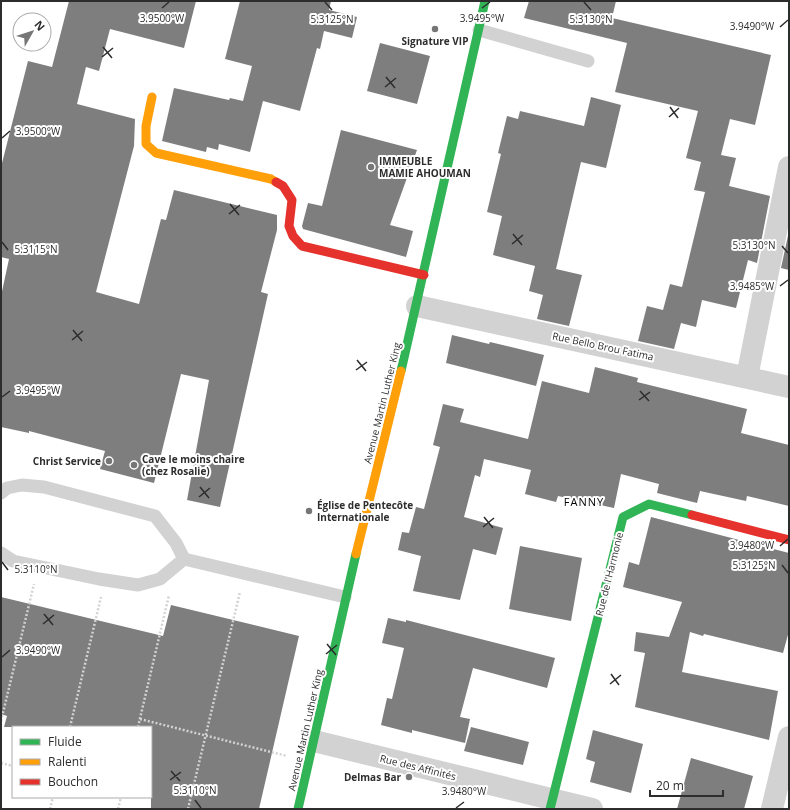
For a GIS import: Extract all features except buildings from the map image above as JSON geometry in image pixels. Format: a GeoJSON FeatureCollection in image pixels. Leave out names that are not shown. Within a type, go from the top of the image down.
{"type":"FeatureCollection","features":[{"type":"Feature","properties":{"kind":"street","name":"Avenue Martin Luther King"},"geometry":{"type":"LineString","coordinates":[[298,809],[346,597],[417,306],[485,1]]}},
{"type":"Feature","properties":{"kind":"street"},"geometry":{"type":"LineString","coordinates":[[152,97],[146,126],[146,144],[156,153],[271,179],[283,186],[292,200],[288,221],[292,237],[302,246],[424,275]]}},
{"type":"Feature","properties":{"kind":"street"},"geometry":{"type":"LineString","coordinates":[[747,377],[789,167]]}},
{"type":"Feature","properties":{"kind":"street","name":"Rue Bello Brou Fatima"},"geometry":{"type":"LineString","coordinates":[[417,306],[789,387]]}},
{"type":"Feature","properties":{"kind":"street","name":"Rue de l'Harmonie"},"geometry":{"type":"LineString","coordinates":[[551,804],[623,517],[649,504],[789,540]]}},
{"type":"Feature","properties":{"kind":"street"},"geometry":{"type":"LineString","coordinates":[[772,809],[789,737]]}},
{"type":"Feature","properties":{"kind":"street","name":"Rue des Affinités"},"geometry":{"type":"LineString","coordinates":[[312,751],[551,804],[592,809]]}},
{"type":"Feature","properties":{"kind":"lane"},"geometry":{"type":"LineString","coordinates":[[478,30],[588,60]]}},
{"type":"Feature","properties":{"kind":"lane"},"geometry":{"type":"LineString","coordinates":[[1,493],[7,488],[22,485],[44,487],[154,516],[176,543],[180,563]]}},
{"type":"Feature","properties":{"kind":"lane"},"geometry":{"type":"LineString","coordinates":[[1,553],[13,561],[105,580],[138,585],[160,580],[180,563]]}},
{"type":"Feature","properties":{"kind":"lane"},"geometry":{"type":"LineString","coordinates":[[180,563],[244,574],[346,597]]}},
{"type":"Feature","properties":{"kind":"path"},"geometry":{"type":"LineString","coordinates":[[138,726],[180,563]]}},
{"type":"Feature","properties":{"kind":"path"},"geometry":{"type":"LineString","coordinates":[[1,721],[38,566]]}},
{"type":"Feature","properties":{"kind":"path"},"geometry":{"type":"LineString","coordinates":[[188,809],[244,574]]}},
{"type":"Feature","properties":{"kind":"path"},"geometry":{"type":"LineString","coordinates":[[70,726],[105,580]]}},
{"type":"Feature","properties":{"kind":"path"},"geometry":{"type":"LineString","coordinates":[[140,719],[206,736],[312,751]]}},
{"type":"Feature","properties":{"kind":"path"},"geometry":{"type":"LineString","coordinates":[[1,763],[12,766]]}},
{"type":"Feature","properties":{"kind":"path"},"geometry":{"type":"LineString","coordinates":[[50,809],[53,798]]}},
{"type":"Feature","properties":{"kind":"path"},"geometry":{"type":"LineString","coordinates":[[118,809],[121,798]]}},
{"type":"Feature","properties":{"kind":"traffic: fast"},"geometry":{"type":"LineString","coordinates":[[401,371],[485,1]]}},
{"type":"Feature","properties":{"kind":"traffic: fast"},"geometry":{"type":"LineString","coordinates":[[550,809],[623,517],[649,504],[692,515]]}},
{"type":"Feature","properties":{"kind":"traffic: fast"},"geometry":{"type":"LineString","coordinates":[[298,809],[356,554]]}},
{"type":"Feature","properties":{"kind":"traffic: slow"},"geometry":{"type":"LineString","coordinates":[[152,97],[146,126],[146,144],[156,153],[271,179],[276,182]]}},
{"type":"Feature","properties":{"kind":"traffic: slow"},"geometry":{"type":"LineString","coordinates":[[356,554],[401,371]]}},
{"type":"Feature","properties":{"kind":"traffic: jam"},"geometry":{"type":"LineString","coordinates":[[276,182],[283,186],[292,200],[289,226],[293,236],[302,246],[424,275]]}},
{"type":"Feature","properties":{"kind":"traffic: jam"},"geometry":{"type":"LineString","coordinates":[[692,515],[789,540]]}},
{"type":"Feature","properties":{"kind":"place","name":"Signature VIP"},"geometry":{"type":"Point","coordinates":[435,29]}},
{"type":"Feature","properties":{"kind":"place","name":"IMMEUBLE MAMIE AHOUMAN"},"geometry":{"type":"Point","coordinates":[371,167]}},
{"type":"Feature","properties":{"kind":"place","name":"Christ Service"},"geometry":{"type":"Point","coordinates":[109,461]}},
{"type":"Feature","properties":{"kind":"place","name":"Cave le moins chaire (chez Rosalie)"},"geometry":{"type":"Point","coordinates":[134,465]}},
{"type":"Feature","properties":{"kind":"place","name":"Église de Pentecôte Internationale"},"geometry":{"type":"Point","coordinates":[309,511]}},
{"type":"Feature","properties":{"kind":"place","name":"Delmas Bar"},"geometry":{"type":"Point","coordinates":[409,777]}},
{"type":"Feature","properties":{"kind":"district","name":"FANNY"},"geometry":{"type":"Point","coordinates":[584,502]}}]}
